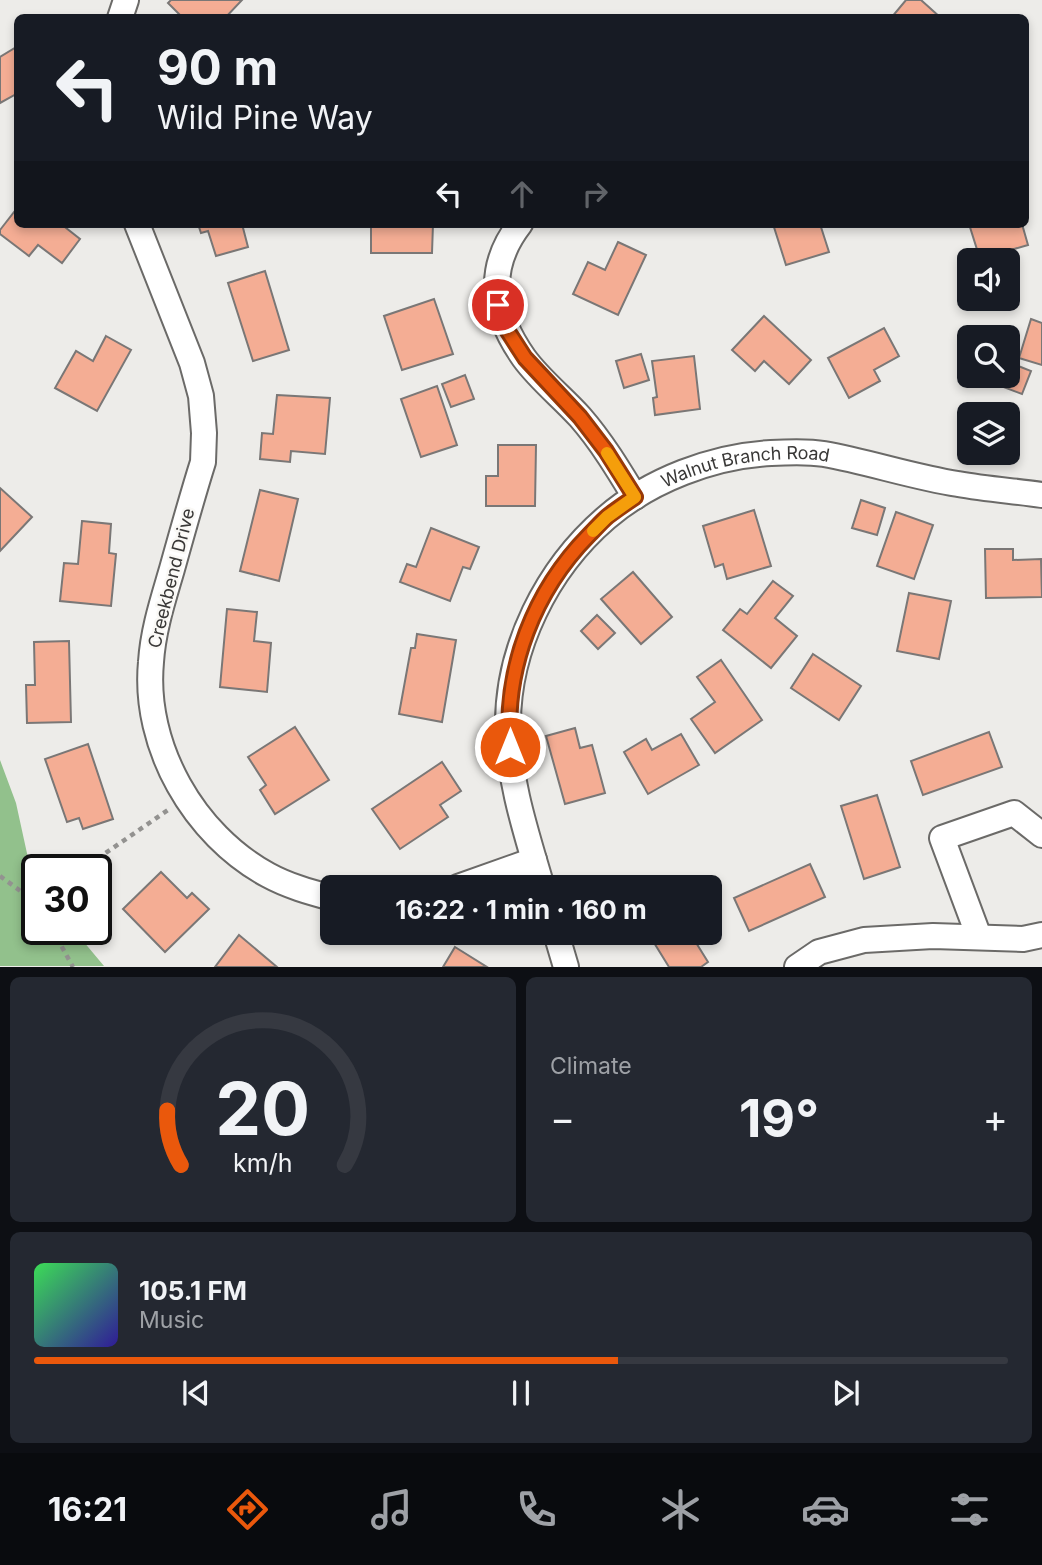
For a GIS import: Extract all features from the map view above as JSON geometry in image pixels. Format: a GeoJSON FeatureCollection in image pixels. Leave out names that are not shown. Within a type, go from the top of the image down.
{"type":"FeatureCollection","features":[{"type":"Feature","properties":{"kind":"street","name":"Creekbend Drive"},"geometry":{"type":"LineString","coordinates":[[139,228],[192,363],[201,396],[204,433],[202,462],[155,630],[150,665],[151,701],[158,736],[170,769],[210,830],[236,854],[266,874],[300,890],[320,895]]}},
{"type":"Feature","properties":{"kind":"street"},"geometry":{"type":"LineString","coordinates":[[517,228],[501,259],[497,281],[498,305],[507,330],[525,358],[580,417],[606,451],[635,497]]}},
{"type":"Feature","properties":{"kind":"street","name":"Walnut Branch Road"},"geometry":{"type":"LineString","coordinates":[[538,875],[520,812],[511,768],[508,725],[512,683],[531,619],[550,583],[575,550],[607,517],[635,497],[695,468],[734,457],[770,453],[821,454],[957,484],[1042,495]]}},
{"type":"Feature","properties":{"kind":"street"},"geometry":{"type":"LineString","coordinates":[[979,937],[942,838],[1014,813],[1042,835]]}},
{"type":"Feature","properties":{"kind":"street"},"geometry":{"type":"LineString","coordinates":[[492,875],[534,860]]}},
{"type":"Feature","properties":{"kind":"street"},"geometry":{"type":"LineString","coordinates":[[797,967],[819,952],[864,940],[933,936],[1023,939],[1042,935]]}},
{"type":"Feature","properties":{"kind":"street"},"geometry":{"type":"LineString","coordinates":[[560,945],[566,967]]}},
{"type":"Feature","properties":{"kind":"path"},"geometry":{"type":"LineString","coordinates":[[105,854],[187,798]]}},
{"type":"Feature","properties":{"kind":"path"},"geometry":{"type":"LineString","coordinates":[[0,876],[21,891]]}},
{"type":"Feature","properties":{"kind":"path"},"geometry":{"type":"LineString","coordinates":[[61,945],[74,967]]}},
{"type":"Feature","properties":{"kind":"green space"},"geometry":{"type":"Polygon","coordinates":[[[0,760],[16,803],[27,854],[21,854],[21,945],[86,945],[104,966],[0,966],[0,760]]]}},
{"type":"Feature","properties":{"kind":"building"},"geometry":{"type":"Polygon","coordinates":[[[171,0],[242,0],[229,14],[179,14],[168,3],[171,0]]]}},
{"type":"Feature","properties":{"kind":"building"},"geometry":{"type":"Polygon","coordinates":[[[906,0],[921,0],[937,14],[894,14],[906,0]]]}},
{"type":"Feature","properties":{"kind":"building"},"geometry":{"type":"Polygon","coordinates":[[[14,48],[14,95],[0,103],[0,57],[14,48]]]}},
{"type":"Feature","properties":{"kind":"building"},"geometry":{"type":"Polygon","coordinates":[[[14,212],[14,228],[66,228],[80,239],[62,263],[38,245],[29,256],[0,234],[0,230],[14,212]]]}},
{"type":"Feature","properties":{"kind":"building"},"geometry":{"type":"Polygon","coordinates":[[[199,228],[243,228],[248,247],[216,256],[208,231],[201,233],[199,228]]]}},
{"type":"Feature","properties":{"kind":"building"},"geometry":{"type":"Polygon","coordinates":[[[371,228],[433,228],[432,253],[371,253],[371,228]]]}},
{"type":"Feature","properties":{"kind":"building"},"geometry":{"type":"Polygon","coordinates":[[[774,228],[821,228],[829,252],[786,265],[774,228]]]}},
{"type":"Feature","properties":{"kind":"building"},"geometry":{"type":"Polygon","coordinates":[[[970,228],[1023,228],[1028,245],[1018,248],[977,248],[970,228]]]}},
{"type":"Feature","properties":{"kind":"building"},"geometry":{"type":"Polygon","coordinates":[[[618,242],[646,255],[618,315],[573,294],[588,262],[605,270],[618,242]]]}},
{"type":"Feature","properties":{"kind":"building"},"geometry":{"type":"Polygon","coordinates":[[[265,271],[289,350],[253,361],[228,283],[265,271]]]}},
{"type":"Feature","properties":{"kind":"building"},"geometry":{"type":"Polygon","coordinates":[[[434,299],[453,354],[402,370],[384,316],[434,299]]]}},
{"type":"Feature","properties":{"kind":"building"},"geometry":{"type":"Polygon","coordinates":[[[764,316],[811,360],[789,384],[764,361],[755,371],[732,350],[764,316]]]}},
{"type":"Feature","properties":{"kind":"building"},"geometry":{"type":"Polygon","coordinates":[[[1031,319],[1042,323],[1042,365],[1020,358],[1031,319]]]}},
{"type":"Feature","properties":{"kind":"building"},"geometry":{"type":"Polygon","coordinates":[[[884,328],[899,356],[874,370],[880,381],[849,398],[828,358],[884,328]]]}},
{"type":"Feature","properties":{"kind":"building"},"geometry":{"type":"Polygon","coordinates":[[[106,336],[131,350],[97,411],[55,388],[76,351],[93,361],[106,336]]]}},
{"type":"Feature","properties":{"kind":"building"},"geometry":{"type":"Polygon","coordinates":[[[641,354],[649,380],[624,388],[616,361],[641,354]]]}},
{"type":"Feature","properties":{"kind":"building"},"geometry":{"type":"Polygon","coordinates":[[[694,356],[700,409],[655,415],[653,398],[657,397],[652,361],[694,356]]]}},
{"type":"Feature","properties":{"kind":"building"},"geometry":{"type":"Polygon","coordinates":[[[1020,367],[1031,371],[1022,394],[1006,388],[1020,388],[1020,367]]]}},
{"type":"Feature","properties":{"kind":"building"},"geometry":{"type":"Polygon","coordinates":[[[465,375],[474,399],[451,407],[442,384],[465,375]]]}},
{"type":"Feature","properties":{"kind":"building"},"geometry":{"type":"Polygon","coordinates":[[[437,386],[457,445],[421,457],[401,399],[437,386]]]}},
{"type":"Feature","properties":{"kind":"building"},"geometry":{"type":"Polygon","coordinates":[[[277,395],[330,398],[325,454],[291,451],[290,462],[260,459],[262,433],[273,434],[277,395]]]}},
{"type":"Feature","properties":{"kind":"building"},"geometry":{"type":"Polygon","coordinates":[[[498,445],[536,445],[535,506],[486,506],[486,476],[498,476],[498,445]]]}},
{"type":"Feature","properties":{"kind":"building"},"geometry":{"type":"Polygon","coordinates":[[[0,488],[32,517],[0,551],[0,488]]]}},
{"type":"Feature","properties":{"kind":"building"},"geometry":{"type":"Polygon","coordinates":[[[260,490],[298,499],[279,581],[240,571],[260,490]]]}},
{"type":"Feature","properties":{"kind":"building"},"geometry":{"type":"Polygon","coordinates":[[[861,500],[885,508],[877,535],[852,528],[861,500]]]}},
{"type":"Feature","properties":{"kind":"building"},"geometry":{"type":"Polygon","coordinates":[[[754,510],[771,566],[727,579],[723,564],[715,567],[703,526],[754,510]]]}},
{"type":"Feature","properties":{"kind":"building"},"geometry":{"type":"Polygon","coordinates":[[[896,512],[933,525],[914,579],[877,566],[896,512]]]}},
{"type":"Feature","properties":{"kind":"building"},"geometry":{"type":"Polygon","coordinates":[[[82,521],[111,524],[109,553],[116,554],[111,606],[60,601],[64,563],[78,564],[82,521]]]}},
{"type":"Feature","properties":{"kind":"building"},"geometry":{"type":"Polygon","coordinates":[[[431,528],[479,547],[470,569],[463,567],[450,601],[400,582],[407,564],[416,567],[431,528]]]}},
{"type":"Feature","properties":{"kind":"building"},"geometry":{"type":"Polygon","coordinates":[[[985,549],[1013,549],[1013,560],[1041,559],[1042,597],[986,598],[985,549]]]}},
{"type":"Feature","properties":{"kind":"building"},"geometry":{"type":"Polygon","coordinates":[[[633,572],[672,617],[641,644],[601,599],[633,572]]]}},
{"type":"Feature","properties":{"kind":"building"},"geometry":{"type":"Polygon","coordinates":[[[773,581],[793,596],[775,618],[797,636],[771,668],[723,630],[740,609],[747,614],[773,581]]]}},
{"type":"Feature","properties":{"kind":"building"},"geometry":{"type":"Polygon","coordinates":[[[909,593],[951,601],[939,659],[897,651],[909,593]]]}},
{"type":"Feature","properties":{"kind":"building"},"geometry":{"type":"Polygon","coordinates":[[[227,609],[257,612],[254,641],[271,643],[267,692],[220,687],[227,609]]]}},
{"type":"Feature","properties":{"kind":"building"},"geometry":{"type":"Polygon","coordinates":[[[597,615],[615,633],[598,649],[581,631],[597,615]]]}},
{"type":"Feature","properties":{"kind":"building"},"geometry":{"type":"Polygon","coordinates":[[[417,634],[456,640],[442,722],[399,714],[411,648],[415,648],[417,634]]]}},
{"type":"Feature","properties":{"kind":"building"},"geometry":{"type":"Polygon","coordinates":[[[69,641],[71,722],[27,723],[26,685],[35,685],[34,642],[69,641]]]}},
{"type":"Feature","properties":{"kind":"building"},"geometry":{"type":"Polygon","coordinates":[[[813,654],[861,686],[839,720],[791,688],[813,654]]]}},
{"type":"Feature","properties":{"kind":"building"},"geometry":{"type":"Polygon","coordinates":[[[721,660],[762,720],[715,753],[691,719],[715,702],[697,677],[721,660]]]}},
{"type":"Feature","properties":{"kind":"building"},"geometry":{"type":"Polygon","coordinates":[[[295,727],[329,780],[275,814],[260,790],[266,785],[248,757],[295,727]]]}},
{"type":"Feature","properties":{"kind":"building"},"geometry":{"type":"Polygon","coordinates":[[[575,728],[580,748],[592,745],[605,793],[565,804],[546,736],[575,728]]]}},
{"type":"Feature","properties":{"kind":"building"},"geometry":{"type":"Polygon","coordinates":[[[989,732],[1002,767],[923,795],[911,761],[989,732]]]}},
{"type":"Feature","properties":{"kind":"building"},"geometry":{"type":"Polygon","coordinates":[[[681,734],[699,765],[648,794],[624,752],[646,739],[652,750],[681,734]]]}},
{"type":"Feature","properties":{"kind":"building"},"geometry":{"type":"Polygon","coordinates":[[[88,744],[113,819],[83,829],[79,818],[67,822],[45,759],[88,744]]]}},
{"type":"Feature","properties":{"kind":"building"},"geometry":{"type":"Polygon","coordinates":[[[442,762],[461,791],[440,805],[448,817],[400,849],[372,809],[442,762]]]}},
{"type":"Feature","properties":{"kind":"building"},"geometry":{"type":"Polygon","coordinates":[[[877,795],[900,867],[864,879],[841,806],[877,795]]]}},
{"type":"Feature","properties":{"kind":"building"},"geometry":{"type":"Polygon","coordinates":[[[810,864],[825,897],[749,931],[734,898],[810,864]]]}},
{"type":"Feature","properties":{"kind":"building"},"geometry":{"type":"Polygon","coordinates":[[[161,872],[187,898],[192,893],[209,909],[165,952],[123,909],[161,872]]]}},
{"type":"Feature","properties":{"kind":"building"},"geometry":{"type":"Polygon","coordinates":[[[239,935],[277,967],[215,967],[239,935]]]}},
{"type":"Feature","properties":{"kind":"building"},"geometry":{"type":"Polygon","coordinates":[[[655,945],[697,945],[708,962],[701,967],[669,967],[655,945]]]}},
{"type":"Feature","properties":{"kind":"building"},"geometry":{"type":"Polygon","coordinates":[[[455,947],[487,967],[443,967],[455,947]]]}},
{"type":"Feature","properties":{"kind":"slow traffic"},"geometry":{"type":"LineString","coordinates":[[593,531],[635,497],[607,453]]}},
{"type":"Feature","properties":{"kind":"route"},"geometry":{"type":"LineString","coordinates":[[498,305],[507,330],[525,358],[580,417],[617,467],[635,497],[607,517],[575,550],[550,583],[531,619],[512,683],[508,725],[510,747]]}}]}
